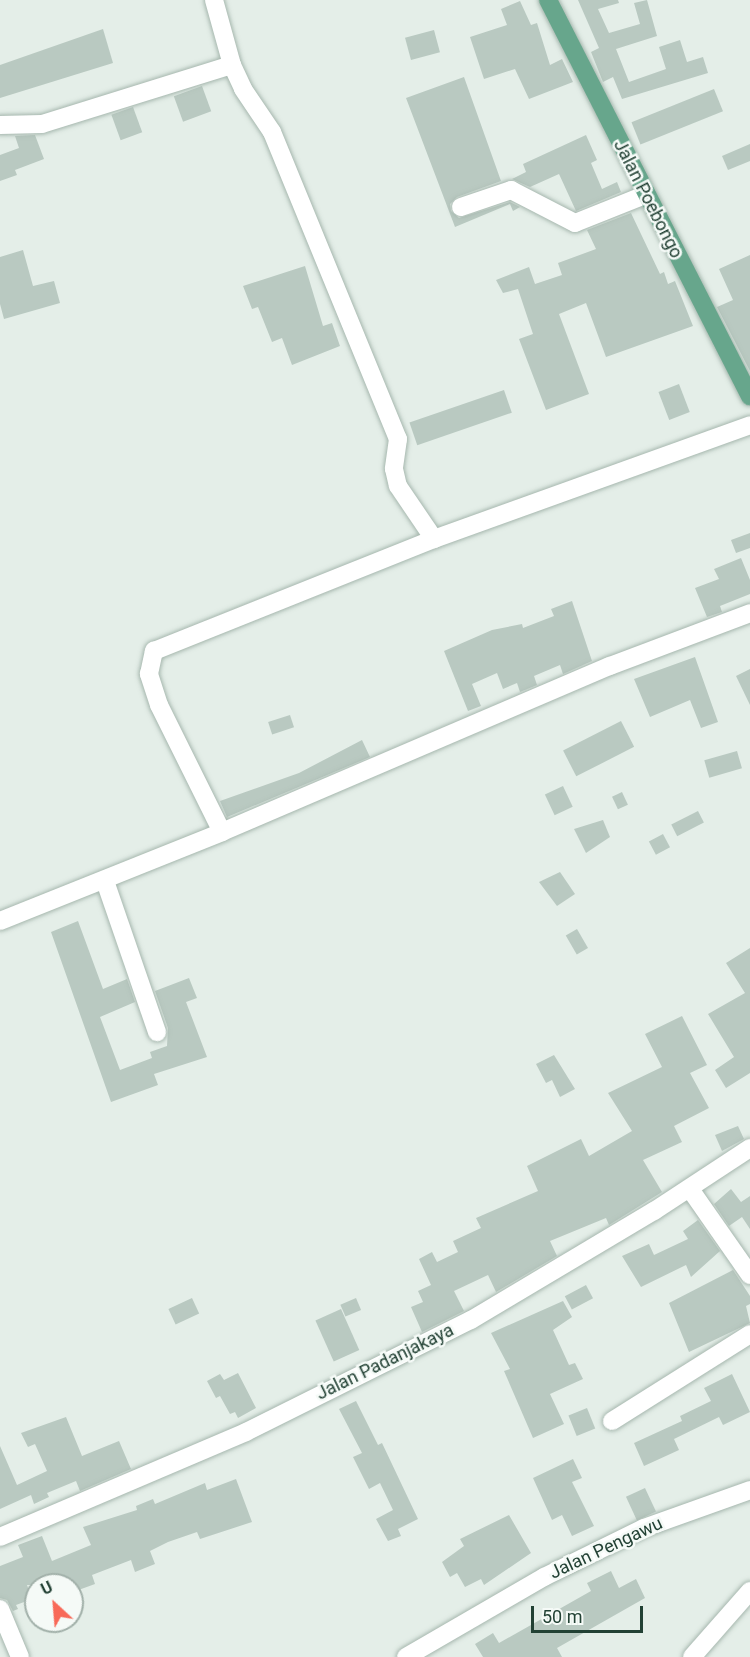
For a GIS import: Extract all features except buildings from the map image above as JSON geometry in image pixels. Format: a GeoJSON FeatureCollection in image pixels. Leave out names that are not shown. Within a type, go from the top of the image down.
{"type":"FeatureCollection","features":[{"type":"Feature","properties":{"kind":"main road","name":"Jalan Poebongo"},"geometry":{"type":"LineString","coordinates":[[548,0],[645,195],[750,396]]}},
{"type":"Feature","properties":{"kind":"street"},"geometry":{"type":"LineString","coordinates":[[214,0],[232,66],[272,132],[398,439],[394,469],[399,486],[434,539]]}},
{"type":"Feature","properties":{"kind":"street"},"geometry":{"type":"LineString","coordinates":[[0,126],[42,124],[232,66]]}},
{"type":"Feature","properties":{"kind":"street"},"geometry":{"type":"LineString","coordinates":[[461,207],[512,190],[575,223],[645,195]]}},
{"type":"Feature","properties":{"kind":"street"},"geometry":{"type":"LineString","coordinates":[[222,832],[159,705],[149,674],[154,651],[434,539],[750,425]]}},
{"type":"Feature","properties":{"kind":"street"},"geometry":{"type":"LineString","coordinates":[[0,921],[222,832],[610,666],[750,613]]}},
{"type":"Feature","properties":{"kind":"street"},"geometry":{"type":"LineString","coordinates":[[105,880],[158,1032]]}},
{"type":"Feature","properties":{"kind":"street","name":"Jalan Padanjakaya"},"geometry":{"type":"LineString","coordinates":[[0,1537],[246,1432],[471,1320],[690,1189],[750,1148]]}},
{"type":"Feature","properties":{"kind":"street"},"geometry":{"type":"LineString","coordinates":[[690,1189],[750,1275]]}},
{"type":"Feature","properties":{"kind":"street"},"geometry":{"type":"LineString","coordinates":[[612,1421],[750,1334]]}},
{"type":"Feature","properties":{"kind":"street","name":"Jalan Pengawu"},"geometry":{"type":"LineString","coordinates":[[406,1657],[425,1652],[544,1577],[644,1528],[750,1490]]}},
{"type":"Feature","properties":{"kind":"street"},"geometry":{"type":"LineString","coordinates":[[692,1657],[750,1591]]}},
{"type":"Feature","properties":{"kind":"street"},"geometry":{"type":"LineString","coordinates":[[0,1609],[20,1657]]}}]}
